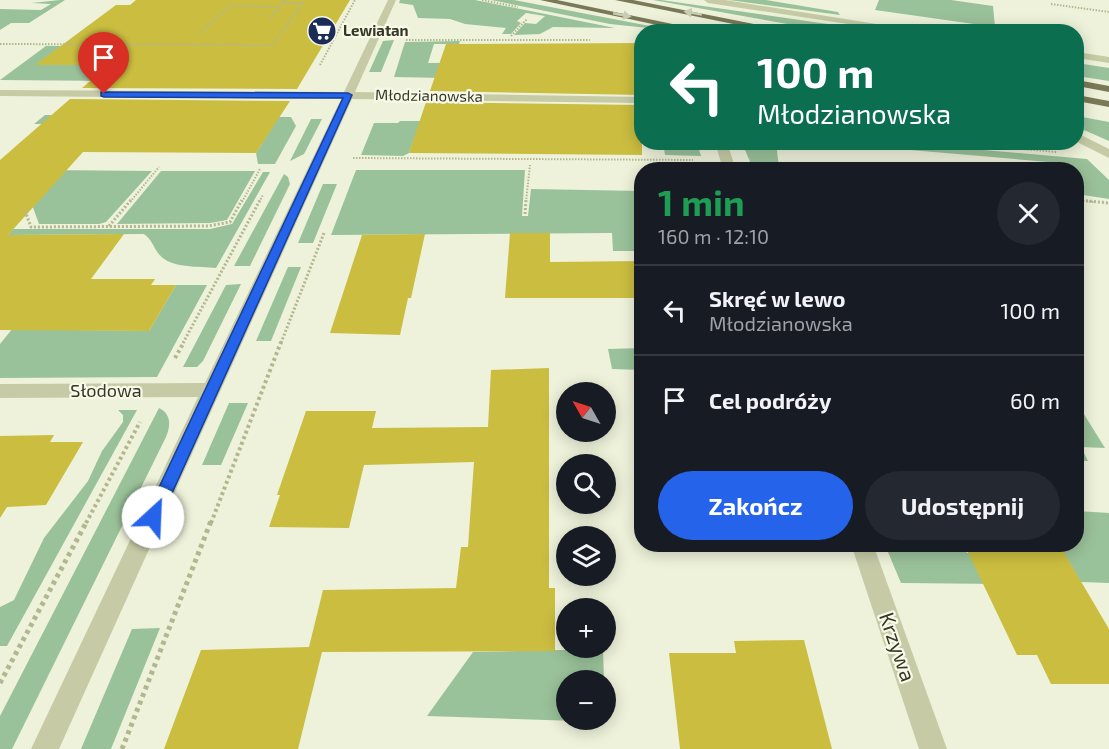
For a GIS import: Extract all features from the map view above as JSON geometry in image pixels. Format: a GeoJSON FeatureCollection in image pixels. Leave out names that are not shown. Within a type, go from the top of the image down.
{"type":"FeatureCollection","features":[{"type":"Feature","properties":{"kind":"main road"},"geometry":{"type":"LineString","coordinates":[[544,0],[667,24]]}},
{"type":"Feature","properties":{"kind":"main road"},"geometry":{"type":"LineString","coordinates":[[619,0],[748,24]]}},
{"type":"Feature","properties":{"kind":"main road"},"geometry":{"type":"LineString","coordinates":[[1084,85],[1109,88]]}},
{"type":"Feature","properties":{"kind":"main road"},"geometry":{"type":"LineString","coordinates":[[1084,100],[1109,104]]}},
{"type":"Feature","properties":{"kind":"street"},"geometry":{"type":"LineString","coordinates":[[45,749],[392,0]]}},
{"type":"Feature","properties":{"kind":"street"},"geometry":{"type":"LineString","coordinates":[[708,0],[869,24]]}},
{"type":"Feature","properties":{"kind":"street"},"geometry":{"type":"LineString","coordinates":[[1084,57],[1109,60]]}},
{"type":"Feature","properties":{"kind":"street","name":"Młodzianowska"},"geometry":{"type":"LineString","coordinates":[[0,93],[634,100]]}},
{"type":"Feature","properties":{"kind":"street"},"geometry":{"type":"LineString","coordinates":[[1084,141],[1107,153]]}},
{"type":"Feature","properties":{"kind":"street","name":"Słodowa"},"geometry":{"type":"LineString","coordinates":[[0,391],[212,390]]}},
{"type":"Feature","properties":{"kind":"street","name":"Krzywa"},"geometry":{"type":"LineString","coordinates":[[865,552],[933,749]]}},
{"type":"Feature","properties":{"kind":"path"},"geometry":{"type":"LineString","coordinates":[[270,18],[285,0]]}},
{"type":"Feature","properties":{"kind":"path"},"geometry":{"type":"LineString","coordinates":[[315,73],[355,0]]}},
{"type":"Feature","properties":{"kind":"path"},"geometry":{"type":"LineString","coordinates":[[0,44],[272,45],[303,3],[283,3]]}},
{"type":"Feature","properties":{"kind":"path"},"geometry":{"type":"LineString","coordinates":[[1051,4],[1109,12]]}},
{"type":"Feature","properties":{"kind":"path"},"geometry":{"type":"LineString","coordinates":[[200,33],[229,6],[280,7]]}},
{"type":"Feature","properties":{"kind":"path"},"geometry":{"type":"LineString","coordinates":[[511,36],[532,15]]}},
{"type":"Feature","properties":{"kind":"path"},"geometry":{"type":"LineString","coordinates":[[399,40],[463,42],[591,40]]}},
{"type":"Feature","properties":{"kind":"path"},"geometry":{"type":"LineString","coordinates":[[1033,150],[1088,155],[1107,153]]}},
{"type":"Feature","properties":{"kind":"path"},"geometry":{"type":"LineString","coordinates":[[353,158],[702,160]]}},
{"type":"Feature","properties":{"kind":"path"},"geometry":{"type":"LineString","coordinates":[[525,214],[530,165]]}},
{"type":"Feature","properties":{"kind":"path"},"geometry":{"type":"LineString","coordinates":[[109,226],[159,167]]}},
{"type":"Feature","properties":{"kind":"path"},"geometry":{"type":"LineString","coordinates":[[25,211],[31,227],[208,226],[230,222],[260,169]]}},
{"type":"Feature","properties":{"kind":"path"},"geometry":{"type":"LineString","coordinates":[[1084,201],[1109,203]]}},
{"type":"Feature","properties":{"kind":"path"},"geometry":{"type":"LineString","coordinates":[[122,749],[326,226]]}},
{"type":"Feature","properties":{"kind":"green space"},"geometry":{"type":"Polygon","coordinates":[[[65,0],[29,23],[11,23],[0,30],[0,9],[41,10],[51,4],[32,3],[65,0]]]}},
{"type":"Feature","properties":{"kind":"green space"},"geometry":{"type":"Polygon","coordinates":[[[400,0],[475,0],[615,28],[553,27],[540,34],[514,35],[525,23],[536,24],[545,16],[526,13],[517,21],[521,23],[511,34],[502,34],[506,28],[465,24],[450,19],[418,18],[413,5],[399,3],[400,0]]]}},
{"type":"Feature","properties":{"kind":"green space"},"geometry":{"type":"Polygon","coordinates":[[[491,0],[514,0],[639,24],[634,24],[634,27],[610,24],[491,0]]]}},
{"type":"Feature","properties":{"kind":"green space"},"geometry":{"type":"Polygon","coordinates":[[[653,0],[827,24],[788,24],[653,0]]]}},
{"type":"Feature","properties":{"kind":"green space"},"geometry":{"type":"Polygon","coordinates":[[[729,0],[766,0],[838,12],[840,15],[729,0]]]}},
{"type":"Feature","properties":{"kind":"green space"},"geometry":{"type":"Polygon","coordinates":[[[879,0],[951,0],[993,6],[995,24],[974,24],[875,10],[879,0]]]}},
{"type":"Feature","properties":{"kind":"green space"},"geometry":{"type":"Polygon","coordinates":[[[394,40],[381,72],[369,72],[383,41],[394,40]]]}},
{"type":"Feature","properties":{"kind":"green space"},"geometry":{"type":"Polygon","coordinates":[[[460,41],[459,44],[434,44],[428,63],[634,62],[634,67],[611,81],[394,77],[405,42],[460,41]]]}},
{"type":"Feature","properties":{"kind":"green space"},"geometry":{"type":"Polygon","coordinates":[[[46,46],[61,46],[36,65],[242,65],[226,82],[0,80],[46,46]]]}},
{"type":"Feature","properties":{"kind":"green space"},"geometry":{"type":"Polygon","coordinates":[[[1084,64],[1109,68],[1109,81],[1084,77],[1084,64]]]}},
{"type":"Feature","properties":{"kind":"green space"},"geometry":{"type":"Polygon","coordinates":[[[45,115],[291,117],[296,126],[275,164],[258,164],[256,153],[273,126],[34,124],[45,115]]]}},
{"type":"Feature","properties":{"kind":"green space"},"geometry":{"type":"Polygon","coordinates":[[[1084,117],[1109,122],[1109,141],[1084,130],[1084,117]]]}},
{"type":"Feature","properties":{"kind":"green space"},"geometry":{"type":"Polygon","coordinates":[[[311,119],[322,119],[304,154],[290,161],[311,119]]]}},
{"type":"Feature","properties":{"kind":"green space"},"geometry":{"type":"Polygon","coordinates":[[[400,121],[504,121],[419,126],[409,153],[403,156],[361,155],[374,123],[398,123],[400,121]]]}},
{"type":"Feature","properties":{"kind":"green space"},"geometry":{"type":"Polygon","coordinates":[[[664,150],[699,150],[701,156],[665,155],[664,150]]]}},
{"type":"Feature","properties":{"kind":"green space"},"geometry":{"type":"Polygon","coordinates":[[[745,150],[777,150],[778,162],[750,162],[745,150]]]}},
{"type":"Feature","properties":{"kind":"green space"},"geometry":{"type":"Polygon","coordinates":[[[910,150],[983,150],[1087,159],[1109,180],[1109,199],[1084,195],[1084,162],[1048,162],[910,150]]]}},
{"type":"Feature","properties":{"kind":"green space"},"geometry":{"type":"Polygon","coordinates":[[[48,170],[152,171],[106,222],[39,224],[27,191],[48,170]]]}},
{"type":"Feature","properties":{"kind":"green space"},"geometry":{"type":"Polygon","coordinates":[[[356,170],[525,170],[522,216],[528,216],[531,189],[634,191],[634,251],[613,251],[612,233],[331,235],[356,170]]]}},
{"type":"Feature","properties":{"kind":"green space"},"geometry":{"type":"Polygon","coordinates":[[[161,171],[255,171],[227,220],[210,223],[117,224],[161,171]]]}},
{"type":"Feature","properties":{"kind":"green space"},"geometry":{"type":"Polygon","coordinates":[[[263,172],[270,172],[216,268],[185,266],[169,262],[158,253],[144,234],[8,235],[13,229],[210,229],[232,224],[263,172]]]}},
{"type":"Feature","properties":{"kind":"green space"},"geometry":{"type":"Polygon","coordinates":[[[284,174],[288,177],[290,184],[250,266],[234,266],[284,174]]]}},
{"type":"Feature","properties":{"kind":"green space"},"geometry":{"type":"Polygon","coordinates":[[[323,184],[337,184],[313,243],[298,243],[323,184]]]}},
{"type":"Feature","properties":{"kind":"green space"},"geometry":{"type":"Polygon","coordinates":[[[288,267],[301,267],[271,341],[256,341],[288,267]]]}},
{"type":"Feature","properties":{"kind":"green space"},"geometry":{"type":"Polygon","coordinates":[[[52,280],[75,330],[149,331],[176,285],[207,285],[157,377],[0,378],[0,344],[52,280]]]}},
{"type":"Feature","properties":{"kind":"green space"},"geometry":{"type":"Polygon","coordinates":[[[241,284],[203,361],[197,367],[183,367],[226,285],[241,284]]]}},
{"type":"Feature","properties":{"kind":"green space"},"geometry":{"type":"Polygon","coordinates":[[[634,348],[634,370],[612,369],[608,349],[634,348]]]}},
{"type":"Feature","properties":{"kind":"green space"},"geometry":{"type":"Polygon","coordinates":[[[229,403],[248,403],[221,465],[202,465],[229,403]]]}},
{"type":"Feature","properties":{"kind":"green space"},"geometry":{"type":"Polygon","coordinates":[[[159,408],[166,413],[169,420],[166,437],[12,749],[0,749],[0,716],[159,408]]]}},
{"type":"Feature","properties":{"kind":"green space"},"geometry":{"type":"Polygon","coordinates":[[[118,410],[137,410],[7,646],[0,646],[0,607],[14,600],[44,538],[88,481],[102,451],[123,422],[123,415],[118,410]]]}},
{"type":"Feature","properties":{"kind":"green space"},"geometry":{"type":"Polygon","coordinates":[[[1084,414],[1105,448],[1084,447],[1084,414]]]}},
{"type":"Feature","properties":{"kind":"green space"},"geometry":{"type":"Polygon","coordinates":[[[1084,511],[1109,513],[1109,583],[1081,582],[1063,552],[1084,552],[1084,511]]]}},
{"type":"Feature","properties":{"kind":"green space"},"geometry":{"type":"Polygon","coordinates":[[[888,552],[985,553],[1001,584],[901,583],[888,552]]]}},
{"type":"Feature","properties":{"kind":"green space"},"geometry":{"type":"Polygon","coordinates":[[[160,628],[111,749],[81,749],[132,629],[160,628]]]}},
{"type":"Feature","properties":{"kind":"green space"},"geometry":{"type":"Polygon","coordinates":[[[556,650],[556,658],[603,658],[604,670],[556,670],[556,720],[427,716],[473,652],[556,650]]]}},
{"type":"Feature","properties":{"kind":"building"},"geometry":{"type":"Polygon","coordinates":[[[136,0],[350,0],[297,89],[82,88],[109,65],[35,65],[116,5],[130,5],[136,0]]]}},
{"type":"Feature","properties":{"kind":"building"},"geometry":{"type":"Polygon","coordinates":[[[634,43],[634,95],[430,91],[446,44],[634,43]]]}},
{"type":"Feature","properties":{"kind":"building"},"geometry":{"type":"Polygon","coordinates":[[[70,99],[290,101],[256,153],[83,152],[8,235],[124,234],[91,279],[155,279],[151,285],[176,285],[149,331],[0,330],[0,160],[70,99]]]}},
{"type":"Feature","properties":{"kind":"building"},"geometry":{"type":"Polygon","coordinates":[[[426,102],[634,105],[634,150],[642,150],[642,155],[409,153],[426,102]]]}},
{"type":"Feature","properties":{"kind":"building"},"geometry":{"type":"Polygon","coordinates":[[[510,233],[550,233],[550,262],[634,261],[634,298],[505,298],[510,233]]]}},
{"type":"Feature","properties":{"kind":"building"},"geometry":{"type":"Polygon","coordinates":[[[425,234],[400,335],[330,333],[362,235],[425,234]]]}},
{"type":"Feature","properties":{"kind":"building"},"geometry":{"type":"Polygon","coordinates":[[[549,368],[549,588],[555,588],[555,651],[322,652],[298,749],[164,749],[201,650],[309,647],[323,590],[456,588],[461,547],[468,547],[474,462],[364,465],[349,528],[269,527],[280,495],[277,495],[306,411],[376,411],[372,428],[488,427],[491,370],[549,368]]]}},
{"type":"Feature","properties":{"kind":"building"},"geometry":{"type":"Polygon","coordinates":[[[54,435],[50,442],[83,442],[46,505],[7,507],[0,518],[0,436],[54,435]]]}},
{"type":"Feature","properties":{"kind":"building"},"geometry":{"type":"Polygon","coordinates":[[[968,552],[1064,552],[1109,629],[1109,684],[1051,684],[1037,655],[1017,655],[968,552]]]}},
{"type":"Feature","properties":{"kind":"building"},"geometry":{"type":"Polygon","coordinates":[[[804,640],[832,749],[680,749],[669,653],[736,653],[734,641],[804,640]]]}},
{"type":"Feature","properties":{"kind":"place","name":"Lewiatan"},"geometry":{"type":"Point","coordinates":[322,31]}},
{"type":"Feature","properties":{"kind":"route"},"geometry":{"type":"LineString","coordinates":[[104,94],[348,95],[153,517]]}}]}
